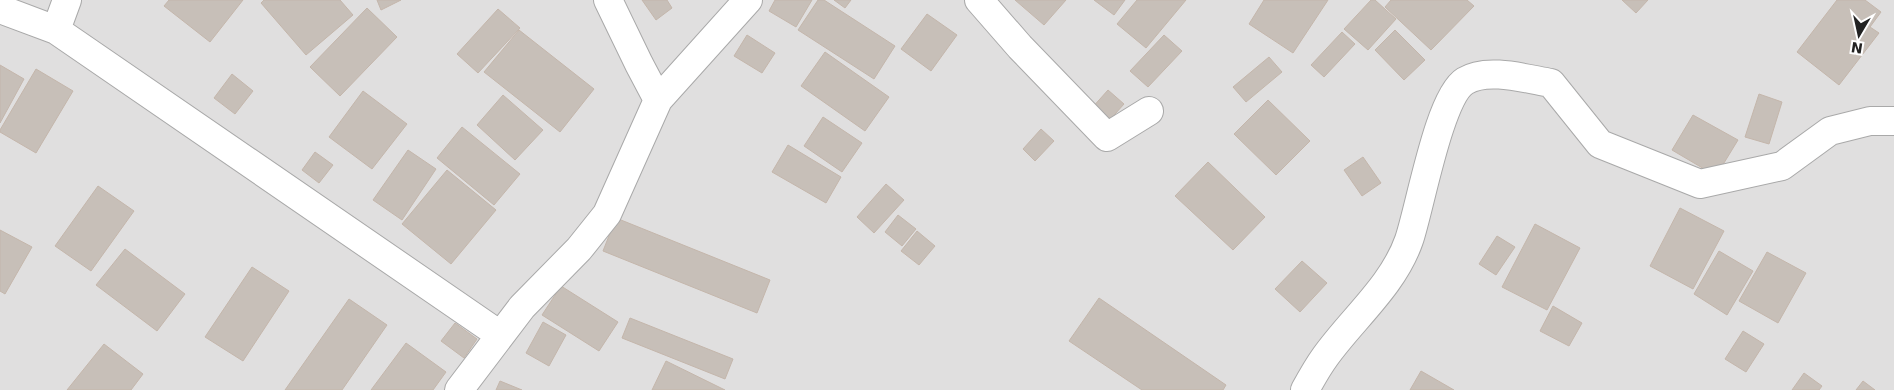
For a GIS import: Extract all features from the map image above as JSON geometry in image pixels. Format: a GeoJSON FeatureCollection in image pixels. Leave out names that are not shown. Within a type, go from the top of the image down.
{"type":"FeatureCollection","features":[{"type":"Feature","properties":{"kind":"street"},"geometry":{"type":"LineString","coordinates":[[56,30],[67,0]]}},
{"type":"Feature","properties":{"kind":"street"},"geometry":{"type":"LineString","coordinates":[[608,0],[658,100]]}},
{"type":"Feature","properties":{"kind":"street"},"geometry":{"type":"LineString","coordinates":[[459,390],[522,307],[579,249],[607,214],[658,100],[748,0]]}},
{"type":"Feature","properties":{"kind":"street"},"geometry":{"type":"LineString","coordinates":[[979,0],[1020,47],[1107,137],[1149,111]]}},
{"type":"Feature","properties":{"kind":"street"},"geometry":{"type":"LineString","coordinates":[[0,9],[56,30],[500,335]]}},
{"type":"Feature","properties":{"kind":"street"},"geometry":{"type":"LineString","coordinates":[[1305,390],[1324,358],[1400,262],[1409,239],[1434,146],[1454,93],[1465,81],[1484,73],[1551,83],[1600,144],[1700,184],[1782,166],[1830,131],[1870,121],[1894,121]]}},
{"type":"Feature","properties":{"kind":"shaded area"},"geometry":{"type":"Polygon","coordinates":[[[0,0],[1894,0],[1894,390],[0,390],[0,0]]]}},
{"type":"Feature","properties":{"kind":"building"},"geometry":{"type":"Polygon","coordinates":[[[169,0],[243,0],[210,42],[164,6],[169,0]]]}},
{"type":"Feature","properties":{"kind":"building"},"geometry":{"type":"Polygon","coordinates":[[[264,0],[340,0],[353,15],[306,55],[261,3],[264,0]]]}},
{"type":"Feature","properties":{"kind":"building"},"geometry":{"type":"Polygon","coordinates":[[[377,0],[401,0],[381,10],[377,0]]]}},
{"type":"Feature","properties":{"kind":"building"},"geometry":{"type":"Polygon","coordinates":[[[642,0],[667,0],[672,8],[656,20],[642,0]]]}},
{"type":"Feature","properties":{"kind":"building"},"geometry":{"type":"Polygon","coordinates":[[[775,0],[812,0],[796,27],[769,11],[775,0]]]}},
{"type":"Feature","properties":{"kind":"building"},"geometry":{"type":"Polygon","coordinates":[[[818,0],[824,0],[895,46],[874,79],[798,30],[818,0]]]}},
{"type":"Feature","properties":{"kind":"building"},"geometry":{"type":"Polygon","coordinates":[[[834,0],[851,0],[845,8],[834,0]]]}},
{"type":"Feature","properties":{"kind":"building"},"geometry":{"type":"Polygon","coordinates":[[[1015,0],[1066,0],[1044,25],[1015,0]]]}},
{"type":"Feature","properties":{"kind":"building"},"geometry":{"type":"Polygon","coordinates":[[[1094,0],[1125,0],[1114,15],[1094,0]]]}},
{"type":"Feature","properties":{"kind":"building"},"geometry":{"type":"Polygon","coordinates":[[[1137,0],[1186,0],[1146,48],[1117,24],[1137,0]]]}},
{"type":"Feature","properties":{"kind":"building"},"geometry":{"type":"Polygon","coordinates":[[[1264,0],[1328,0],[1293,53],[1249,24],[1264,0]]]}},
{"type":"Feature","properties":{"kind":"building"},"geometry":{"type":"Polygon","coordinates":[[[1371,0],[1375,0],[1396,19],[1368,50],[1344,29],[1371,0]]]}},
{"type":"Feature","properties":{"kind":"building"},"geometry":{"type":"Polygon","coordinates":[[[1391,0],[1467,0],[1474,6],[1431,50],[1385,7],[1391,0]]]}},
{"type":"Feature","properties":{"kind":"building"},"geometry":{"type":"Polygon","coordinates":[[[1622,0],[1648,0],[1636,13],[1622,0]]]}},
{"type":"Feature","properties":{"kind":"building"},"geometry":{"type":"Polygon","coordinates":[[[1837,0],[1865,0],[1881,12],[1870,27],[1879,33],[1839,85],[1797,52],[1837,0]]]}},
{"type":"Feature","properties":{"kind":"building"},"geometry":{"type":"Polygon","coordinates":[[[367,8],[397,37],[340,96],[310,67],[367,8]]]}},
{"type":"Feature","properties":{"kind":"building"},"geometry":{"type":"Polygon","coordinates":[[[498,9],[520,28],[478,73],[457,54],[498,9]]]}},
{"type":"Feature","properties":{"kind":"building"},"geometry":{"type":"Polygon","coordinates":[[[927,14],[957,35],[931,71],[901,49],[927,14]]]}},
{"type":"Feature","properties":{"kind":"building"},"geometry":{"type":"Polygon","coordinates":[[[519,30],[594,89],[560,132],[484,72],[519,30]]]}},
{"type":"Feature","properties":{"kind":"building"},"geometry":{"type":"Polygon","coordinates":[[[1395,30],[1425,60],[1404,80],[1375,50],[1395,30]]]}},
{"type":"Feature","properties":{"kind":"building"},"geometry":{"type":"Polygon","coordinates":[[[1342,32],[1355,44],[1324,77],[1311,65],[1342,32]]]}},
{"type":"Feature","properties":{"kind":"building"},"geometry":{"type":"Polygon","coordinates":[[[747,35],[775,53],[762,73],[734,56],[747,35]]]}},
{"type":"Feature","properties":{"kind":"building"},"geometry":{"type":"Polygon","coordinates":[[[1164,35],[1182,51],[1148,87],[1130,71],[1164,35]]]}},
{"type":"Feature","properties":{"kind":"building"},"geometry":{"type":"Polygon","coordinates":[[[825,52],[889,97],[865,131],[801,86],[825,52]]]}},
{"type":"Feature","properties":{"kind":"building"},"geometry":{"type":"Polygon","coordinates":[[[1269,57],[1282,72],[1246,102],[1233,87],[1269,57]]]}},
{"type":"Feature","properties":{"kind":"building"},"geometry":{"type":"Polygon","coordinates":[[[0,65],[24,79],[0,123],[0,65]]]}},
{"type":"Feature","properties":{"kind":"building"},"geometry":{"type":"Polygon","coordinates":[[[36,69],[73,91],[36,153],[0,132],[0,130],[36,69]]]}},
{"type":"Feature","properties":{"kind":"building"},"geometry":{"type":"Polygon","coordinates":[[[232,74],[253,91],[235,114],[214,98],[232,74]]]}},
{"type":"Feature","properties":{"kind":"building"},"geometry":{"type":"Polygon","coordinates":[[[1108,90],[1124,104],[1107,123],[1091,109],[1108,90]]]}},
{"type":"Feature","properties":{"kind":"building"},"geometry":{"type":"Polygon","coordinates":[[[363,91],[407,124],[372,169],[329,137],[363,91]]]}},
{"type":"Feature","properties":{"kind":"building"},"geometry":{"type":"Polygon","coordinates":[[[1759,94],[1782,102],[1769,144],[1745,137],[1759,94]]]}},
{"type":"Feature","properties":{"kind":"building"},"geometry":{"type":"Polygon","coordinates":[[[503,95],[543,130],[515,160],[477,125],[503,95]]]}},
{"type":"Feature","properties":{"kind":"building"},"geometry":{"type":"Polygon","coordinates":[[[1268,100],[1310,141],[1276,175],[1234,134],[1268,100]]]}},
{"type":"Feature","properties":{"kind":"building"},"geometry":{"type":"Polygon","coordinates":[[[1693,115],[1738,140],[1716,176],[1672,150],[1693,115]]]}},
{"type":"Feature","properties":{"kind":"building"},"geometry":{"type":"Polygon","coordinates":[[[823,117],[862,143],[842,172],[804,146],[823,117]]]}},
{"type":"Feature","properties":{"kind":"building"},"geometry":{"type":"Polygon","coordinates":[[[462,127],[520,174],[494,205],[437,158],[462,127]]]}},
{"type":"Feature","properties":{"kind":"building"},"geometry":{"type":"Polygon","coordinates":[[[1041,129],[1054,141],[1035,161],[1023,149],[1041,129]]]}},
{"type":"Feature","properties":{"kind":"building"},"geometry":{"type":"Polygon","coordinates":[[[788,145],[841,177],[826,203],[772,172],[788,145]]]}},
{"type":"Feature","properties":{"kind":"building"},"geometry":{"type":"Polygon","coordinates":[[[408,150],[436,169],[402,220],[373,200],[408,150]]]}},
{"type":"Feature","properties":{"kind":"building"},"geometry":{"type":"Polygon","coordinates":[[[315,152],[333,165],[319,183],[302,170],[315,152]]]}},
{"type":"Feature","properties":{"kind":"building"},"geometry":{"type":"Polygon","coordinates":[[[1363,157],[1381,183],[1362,196],[1344,170],[1363,157]]]}},
{"type":"Feature","properties":{"kind":"building"},"geometry":{"type":"Polygon","coordinates":[[[1208,162],[1265,217],[1233,250],[1175,196],[1208,162]]]}},
{"type":"Feature","properties":{"kind":"building"},"geometry":{"type":"Polygon","coordinates":[[[447,170],[496,210],[451,264],[402,224],[447,170]]]}},
{"type":"Feature","properties":{"kind":"building"},"geometry":{"type":"Polygon","coordinates":[[[886,184],[904,200],[874,233],[857,217],[886,184]]]}},
{"type":"Feature","properties":{"kind":"building"},"geometry":{"type":"Polygon","coordinates":[[[98,186],[134,211],[91,271],[55,246],[98,186]]]}},
{"type":"Feature","properties":{"kind":"building"},"geometry":{"type":"Polygon","coordinates":[[[1680,208],[1724,231],[1693,289],[1650,266],[1680,208]]]}},
{"type":"Feature","properties":{"kind":"building"},"geometry":{"type":"Polygon","coordinates":[[[898,215],[916,229],[902,246],[885,232],[898,215]]]}},
{"type":"Feature","properties":{"kind":"building"},"geometry":{"type":"Polygon","coordinates":[[[616,218],[770,280],[757,313],[603,251],[616,218]]]}},
{"type":"Feature","properties":{"kind":"building"},"geometry":{"type":"Polygon","coordinates":[[[1535,224],[1580,248],[1547,310],[1502,287],[1535,224]]]}},
{"type":"Feature","properties":{"kind":"building"},"geometry":{"type":"Polygon","coordinates":[[[0,230],[32,247],[5,294],[0,291],[0,230]]]}},
{"type":"Feature","properties":{"kind":"building"},"geometry":{"type":"Polygon","coordinates":[[[917,231],[935,246],[919,265],[901,251],[917,231]]]}},
{"type":"Feature","properties":{"kind":"building"},"geometry":{"type":"Polygon","coordinates":[[[1497,236],[1515,247],[1496,275],[1479,264],[1497,236]]]}},
{"type":"Feature","properties":{"kind":"building"},"geometry":{"type":"Polygon","coordinates":[[[125,249],[185,294],[157,331],[96,285],[125,249]]]}},
{"type":"Feature","properties":{"kind":"building"},"geometry":{"type":"Polygon","coordinates":[[[1719,251],[1753,271],[1727,315],[1694,294],[1719,251]]]}},
{"type":"Feature","properties":{"kind":"building"},"geometry":{"type":"Polygon","coordinates":[[[1767,252],[1806,273],[1778,323],[1739,301],[1767,252]]]}},
{"type":"Feature","properties":{"kind":"building"},"geometry":{"type":"Polygon","coordinates":[[[1302,261],[1327,283],[1300,312],[1275,289],[1302,261]]]}},
{"type":"Feature","properties":{"kind":"building"},"geometry":{"type":"Polygon","coordinates":[[[252,267],[289,291],[243,361],[205,337],[252,267]]]}},
{"type":"Feature","properties":{"kind":"building"},"geometry":{"type":"Polygon","coordinates":[[[561,286],[618,322],[599,351],[542,315],[561,286]]]}},
{"type":"Feature","properties":{"kind":"building"},"geometry":{"type":"Polygon","coordinates":[[[1099,298],[1226,385],[1223,390],[1142,390],[1069,341],[1099,298]]]}},
{"type":"Feature","properties":{"kind":"building"},"geometry":{"type":"Polygon","coordinates":[[[349,299],[387,325],[342,390],[285,390],[349,299]]]}},
{"type":"Feature","properties":{"kind":"building"},"geometry":{"type":"Polygon","coordinates":[[[1553,306],[1582,323],[1569,346],[1540,331],[1553,306]]]}},
{"type":"Feature","properties":{"kind":"building"},"geometry":{"type":"Polygon","coordinates":[[[630,318],[733,359],[725,379],[622,338],[630,318]]]}},
{"type":"Feature","properties":{"kind":"building"},"geometry":{"type":"Polygon","coordinates":[[[543,322],[566,335],[549,366],[526,353],[543,322]]]}},
{"type":"Feature","properties":{"kind":"building"},"geometry":{"type":"Polygon","coordinates":[[[455,323],[477,339],[464,358],[441,341],[455,323]]]}},
{"type":"Feature","properties":{"kind":"building"},"geometry":{"type":"Polygon","coordinates":[[[1743,331],[1764,344],[1746,372],[1725,359],[1743,331]]]}},
{"type":"Feature","properties":{"kind":"building"},"geometry":{"type":"Polygon","coordinates":[[[406,343],[446,372],[433,390],[371,390],[406,343]]]}},
{"type":"Feature","properties":{"kind":"building"},"geometry":{"type":"Polygon","coordinates":[[[104,344],[143,374],[131,390],[67,390],[104,344]]]}},
{"type":"Feature","properties":{"kind":"building"},"geometry":{"type":"Polygon","coordinates":[[[666,361],[725,390],[652,390],[666,361]]]}},
{"type":"Feature","properties":{"kind":"building"},"geometry":{"type":"Polygon","coordinates":[[[1421,371],[1454,390],[1410,390],[1421,371]]]}},
{"type":"Feature","properties":{"kind":"building"},"geometry":{"type":"Polygon","coordinates":[[[1804,373],[1822,386],[1819,390],[1792,390],[1804,373]]]}},
{"type":"Feature","properties":{"kind":"building"},"geometry":{"type":"Polygon","coordinates":[[[500,381],[522,390],[496,390],[500,381]]]}},
{"type":"Feature","properties":{"kind":"building"},"geometry":{"type":"Polygon","coordinates":[[[1863,381],[1875,390],[1856,390],[1863,381]]]}}]}
